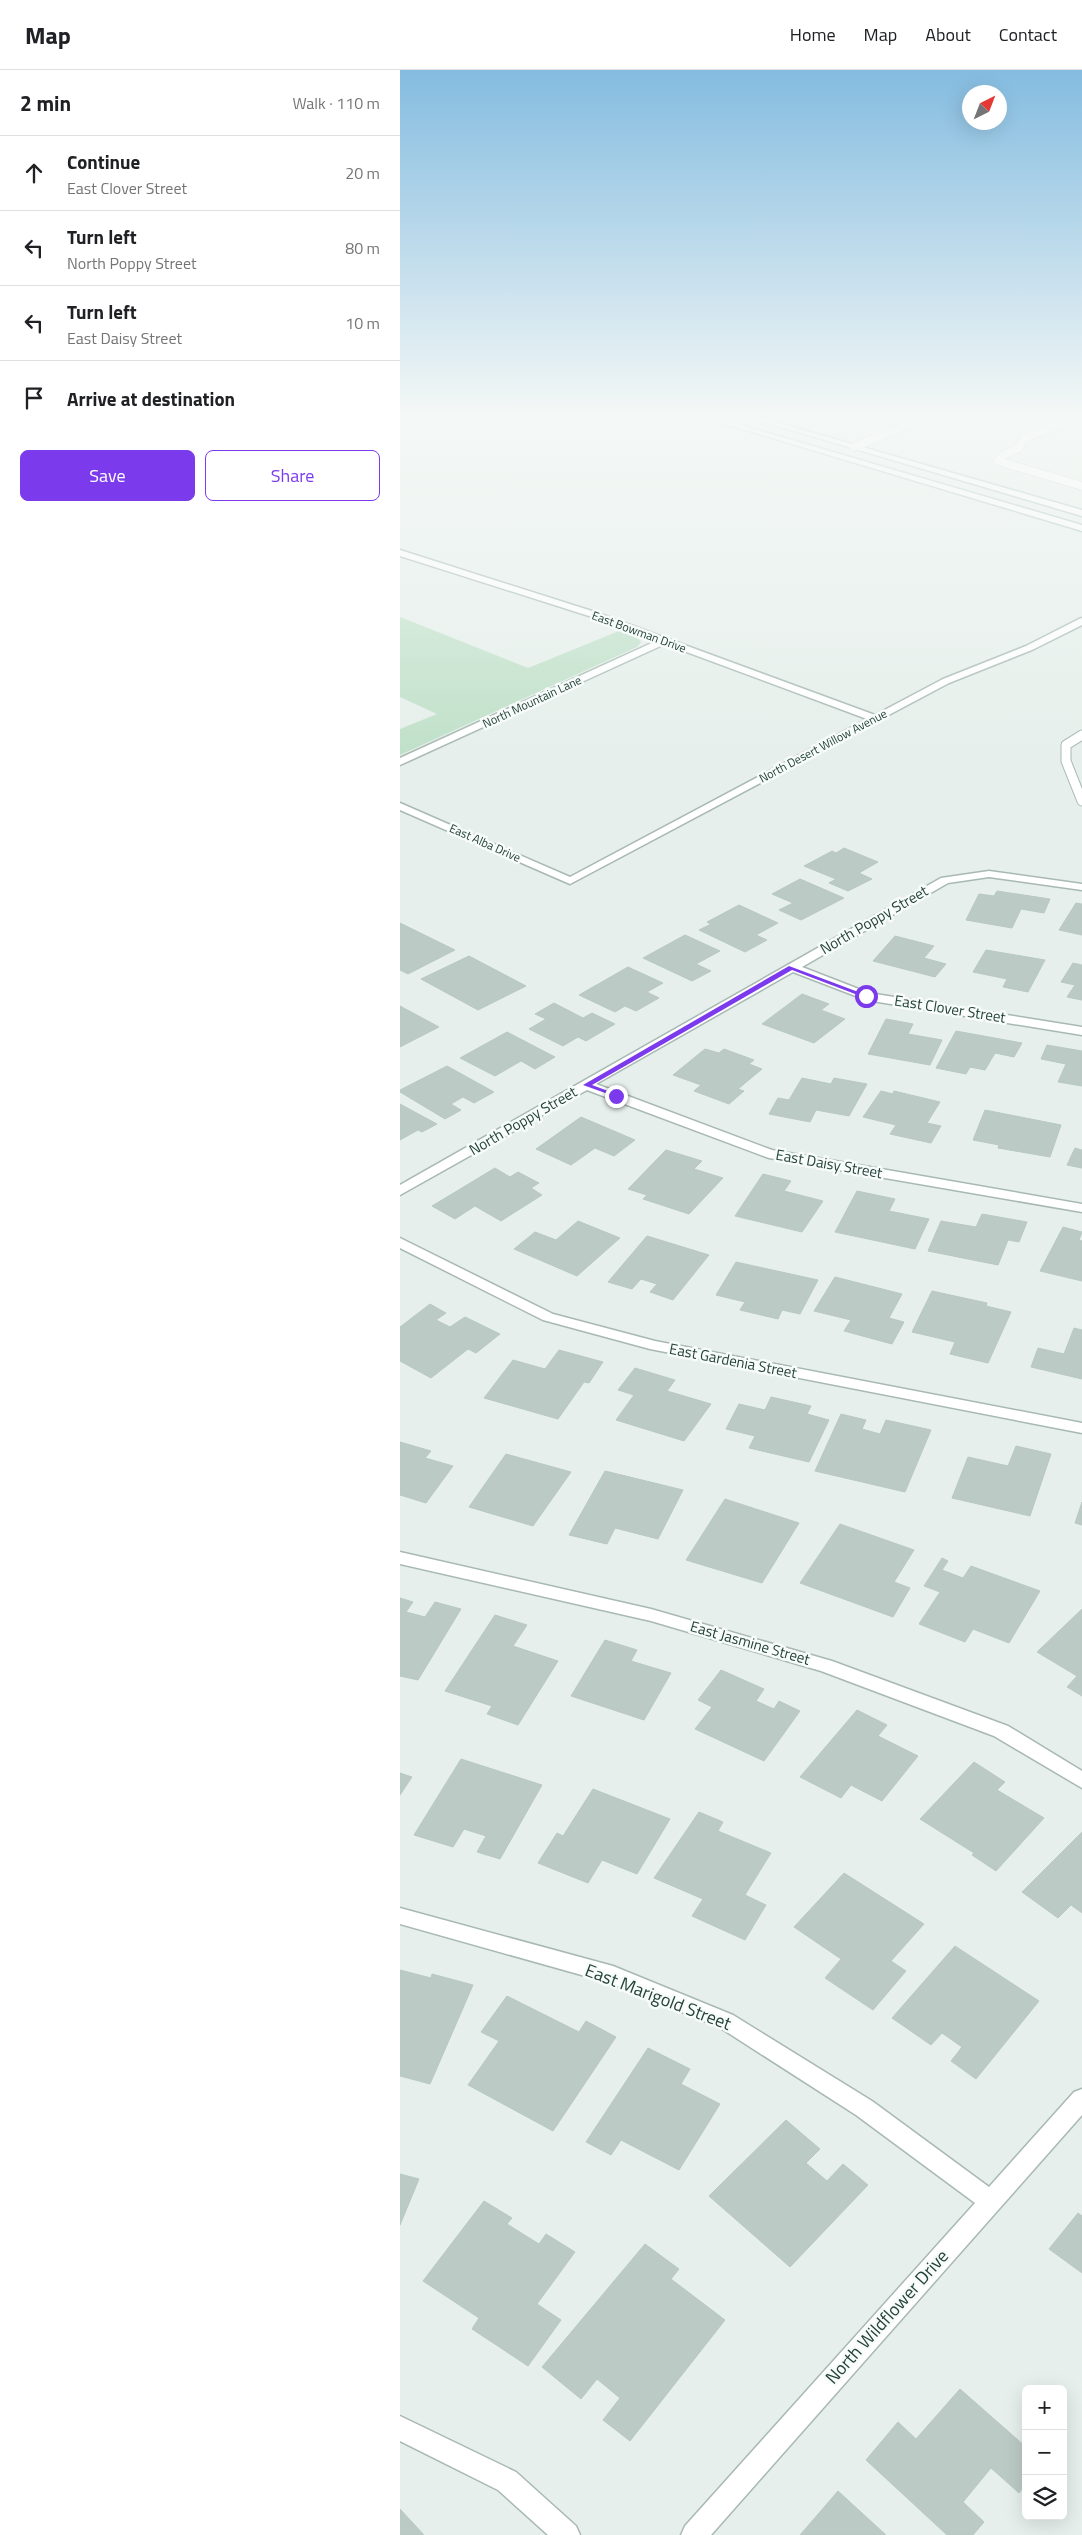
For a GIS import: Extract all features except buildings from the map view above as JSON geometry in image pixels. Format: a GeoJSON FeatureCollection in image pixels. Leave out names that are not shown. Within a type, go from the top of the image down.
{"type":"FeatureCollection","features":[{"type":"Feature","properties":{"kind":"street","name":"East Bowman Drive"},"geometry":{"type":"LineString","coordinates":[[400,553],[546,599],[875,718]]}},
{"type":"Feature","properties":{"kind":"street","name":"North Desert Willow Avenue"},"geometry":{"type":"LineString","coordinates":[[570,881],[946,681],[1029,648],[1082,621]]}},
{"type":"Feature","properties":{"kind":"street","name":"North Mountain Lane"},"geometry":{"type":"LineString","coordinates":[[400,762],[664,641]]}},
{"type":"Feature","properties":{"kind":"street","name":"East Alba Drive"},"geometry":{"type":"LineString","coordinates":[[400,806],[570,881]]}},
{"type":"Feature","properties":{"kind":"street","name":"North Poppy Street"},"geometry":{"type":"LineString","coordinates":[[400,1191],[945,880],[989,874],[1082,887]]}},
{"type":"Feature","properties":{"kind":"street","name":"East Clover Street"},"geometry":{"type":"LineString","coordinates":[[792,968],[866,996],[1082,1031]]}},
{"type":"Feature","properties":{"kind":"street","name":"East Daisy Street"},"geometry":{"type":"LineString","coordinates":[[586,1085],[769,1154],[1082,1208]]}},
{"type":"Feature","properties":{"kind":"street","name":"East Gardenia Street"},"geometry":{"type":"LineString","coordinates":[[400,1242],[548,1317],[655,1346],[1082,1428]]}},
{"type":"Feature","properties":{"kind":"street","name":"East Jasmine Street"},"geometry":{"type":"LineString","coordinates":[[400,1558],[651,1615],[826,1666],[1001,1731],[1082,1780]]}},
{"type":"Feature","properties":{"kind":"street","name":"East Marigold Street"},"geometry":{"type":"LineString","coordinates":[[400,1916],[613,1976],[726,2020],[864,2108],[990,2201]]}},
{"type":"Feature","properties":{"kind":"street","name":"North Wildflower Drive"},"geometry":{"type":"LineString","coordinates":[[694,2535],[1082,2099]]}},
{"type":"Feature","properties":{"kind":"street"},"geometry":{"type":"LineString","coordinates":[[400,2428],[507,2481],[567,2535]]}},
{"type":"Feature","properties":{"kind":"lane"},"geometry":{"type":"LineString","coordinates":[[1082,735],[1066,745],[1066,761],[1082,801]]}},
{"type":"Feature","properties":{"kind":"green space"},"geometry":{"type":"Polygon","coordinates":[[[400,617],[528,668],[619,631],[638,638],[641,642],[637,647],[400,755],[400,729],[437,714],[400,697],[400,617]]]}},
{"type":"Feature","properties":{"kind":"route"},"geometry":{"type":"LineString","coordinates":[[616,1096],[586,1085],[792,968],[866,996]]}}]}
